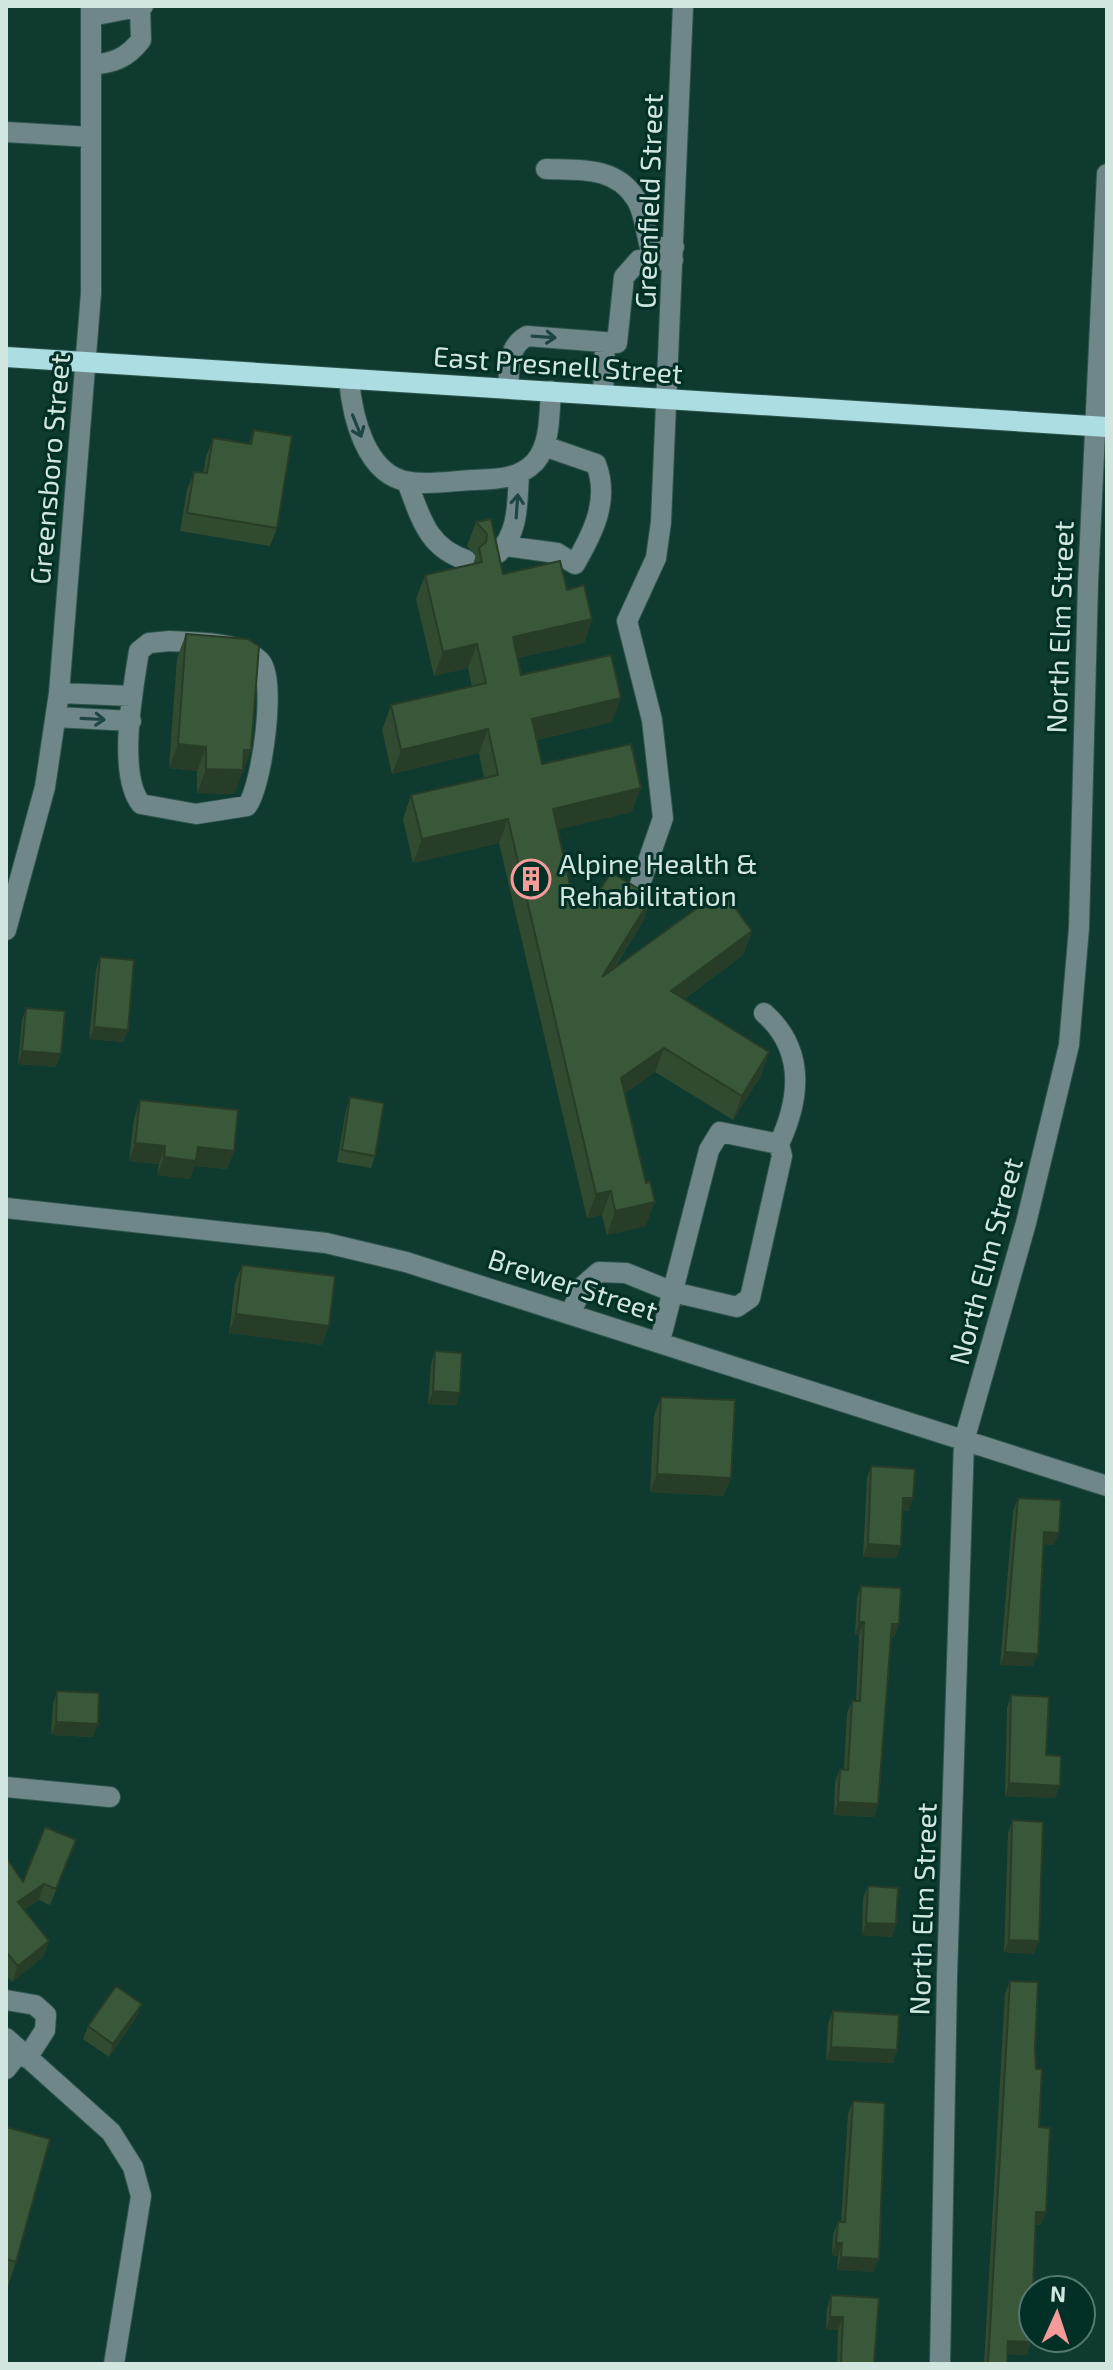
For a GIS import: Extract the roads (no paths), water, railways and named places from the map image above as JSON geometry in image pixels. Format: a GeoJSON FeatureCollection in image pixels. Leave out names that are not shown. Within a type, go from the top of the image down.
{"type":"FeatureCollection","features":[{"type":"Feature","properties":{"kind":"main road","name":"East Presnell Street"},"geometry":{"type":"LineString","coordinates":[[6,357],[1102,427]]}},
{"type":"Feature","properties":{"kind":"street"},"geometry":{"type":"LineString","coordinates":[[91,11],[142,6],[141,40],[131,52],[113,63],[91,65]]}},
{"type":"Feature","properties":{"kind":"street","name":"Greenfield Street"},"geometry":{"type":"LineString","coordinates":[[636,896],[663,818],[652,720],[627,621],[656,558],[668,398],[683,6]]}},
{"type":"Feature","properties":{"kind":"street","name":"Greensboro Street"},"geometry":{"type":"LineString","coordinates":[[6,930],[45,787],[59,693],[87,362],[91,11]]}},
{"type":"Feature","properties":{"kind":"street"},"geometry":{"type":"LineString","coordinates":[[6,132],[91,137]]}},
{"type":"Feature","properties":{"kind":"street"},"geometry":{"type":"LineString","coordinates":[[546,169],[600,170],[621,182],[637,199],[650,247],[674,254]]}},
{"type":"Feature","properties":{"kind":"street","name":"North Elm Street"},"geometry":{"type":"LineString","coordinates":[[940,2364],[948,1961],[964,1441],[1026,1223],[1069,1045],[1079,928],[1087,598],[1102,427],[1107,174]]}},
{"type":"Feature","properties":{"kind":"street"},"geometry":{"type":"LineString","coordinates":[[508,388],[512,349],[527,336],[617,343],[624,277],[639,260],[674,254]]}},
{"type":"Feature","properties":{"kind":"street"},"geometry":{"type":"LineString","coordinates":[[603,394],[605,342]]}},
{"type":"Feature","properties":{"kind":"street"},"geometry":{"type":"LineString","coordinates":[[349,379],[352,413],[359,434],[382,467],[407,482],[519,475],[536,461],[545,440],[551,391]]}},
{"type":"Feature","properties":{"kind":"street"},"geometry":{"type":"LineString","coordinates":[[519,475],[516,518],[501,550],[557,553],[575,564],[591,536],[602,492],[596,464],[545,440]]}},
{"type":"Feature","properties":{"kind":"street"},"geometry":{"type":"LineString","coordinates":[[407,482],[431,538],[445,553],[466,560]]}},
{"type":"Feature","properties":{"kind":"street"},"geometry":{"type":"LineString","coordinates":[[181,641],[230,648],[245,651],[263,664],[267,680],[263,750],[254,796],[247,806],[196,814],[141,804],[131,784],[132,696],[139,651],[149,643],[181,641]]}},
{"type":"Feature","properties":{"kind":"street"},"geometry":{"type":"LineString","coordinates":[[59,693],[132,696]]}},
{"type":"Feature","properties":{"kind":"street"},"geometry":{"type":"LineString","coordinates":[[56,717],[131,721]]}},
{"type":"Feature","properties":{"kind":"street"},"geometry":{"type":"LineString","coordinates":[[571,1312],[583,1286],[599,1272],[626,1273],[673,1292],[737,1307],[750,1298],[782,1156],[779,1144],[791,1119],[797,1092],[797,1067],[782,1035],[764,1013]]}},
{"type":"Feature","properties":{"kind":"street"},"geometry":{"type":"LineString","coordinates":[[660,1341],[709,1150],[720,1132],[779,1144]]}},
{"type":"Feature","properties":{"kind":"street","name":"Brewer Street"},"geometry":{"type":"LineString","coordinates":[[6,1208],[326,1243],[406,1262],[571,1312],[1107,1486]]}},
{"type":"Feature","properties":{"kind":"street"},"geometry":{"type":"LineString","coordinates":[[6,1787],[110,1797]]}},
{"type":"Feature","properties":{"kind":"street"},"geometry":{"type":"LineString","coordinates":[[6,2000],[35,2005],[46,2015],[45,2030],[18,2049],[6,2069]]}},
{"type":"Feature","properties":{"kind":"street"},"geometry":{"type":"LineString","coordinates":[[18,2049],[111,2132],[133,2167],[141,2196],[114,2364]]}},
{"type":"Feature","properties":{"kind":"place","name":"Alpine Health & Rehabilitation"},"geometry":{"type":"Point","coordinates":[531,879]}}]}
